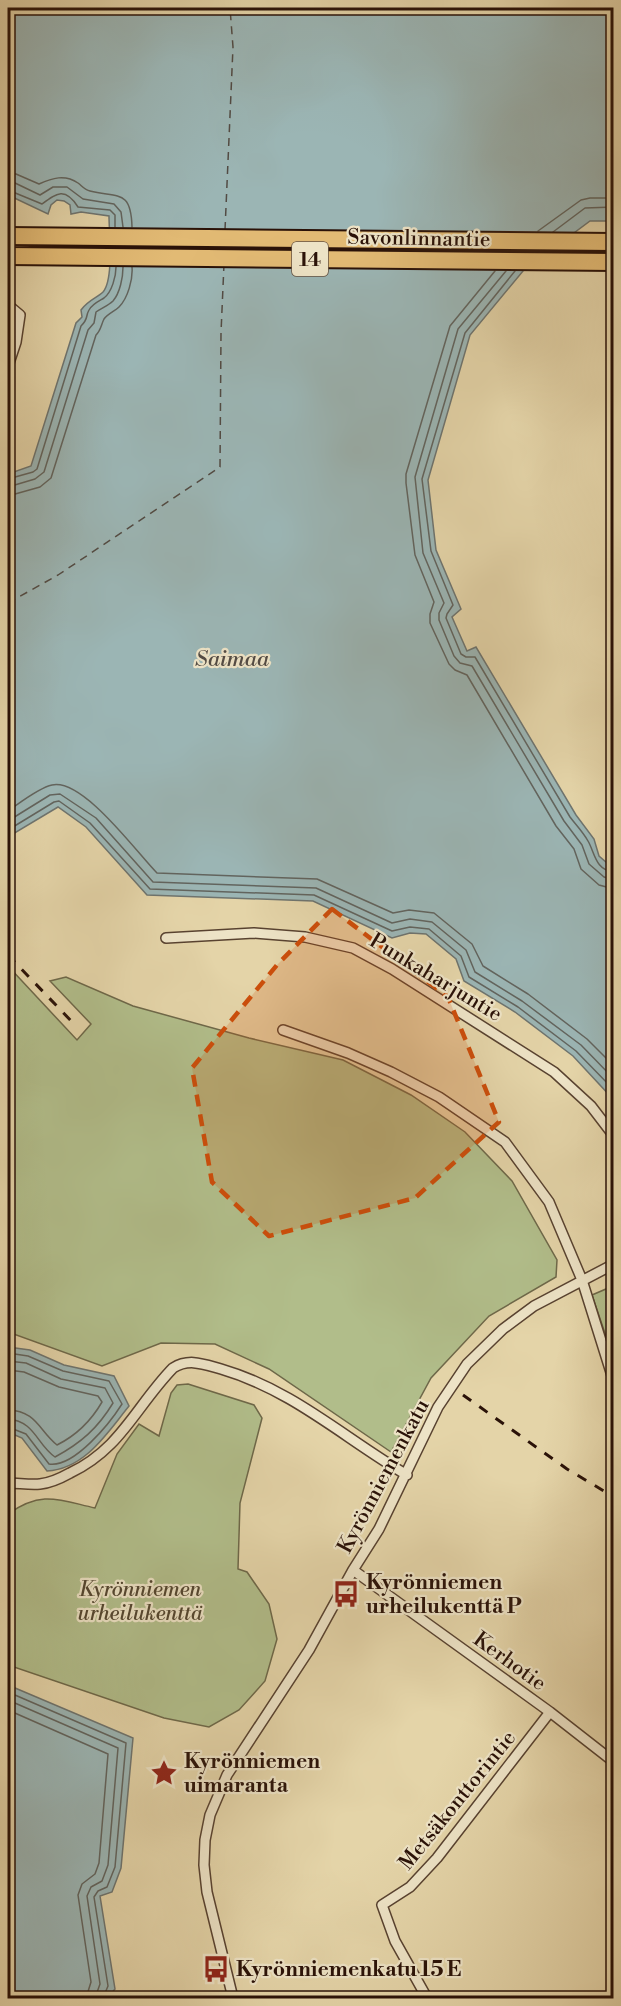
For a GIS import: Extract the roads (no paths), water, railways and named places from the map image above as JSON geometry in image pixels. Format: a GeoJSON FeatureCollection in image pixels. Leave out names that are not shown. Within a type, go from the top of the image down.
{"type":"FeatureCollection","features":[{"type":"Feature","properties":{"kind":"highway","name":"Savonlinnantie"},"geometry":{"type":"LineString","coordinates":[[8,236],[614,242]]}},
{"type":"Feature","properties":{"kind":"highway","name":"Savonlinnantie"},"geometry":{"type":"LineString","coordinates":[[8,256],[614,262]]}},
{"type":"Feature","properties":{"kind":"street"},"geometry":{"type":"LineString","coordinates":[[8,366],[16,342],[20,315],[9,305]]}},
{"type":"Feature","properties":{"kind":"street","name":"Punkaharjuntie"},"geometry":{"type":"LineString","coordinates":[[166,938],[254,933],[305,937],[353,948],[392,969],[554,1072],[591,1106],[614,1136]]}},
{"type":"Feature","properties":{"kind":"street"},"geometry":{"type":"LineString","coordinates":[[283,1030],[348,1053],[391,1072],[439,1097],[505,1142],[549,1202],[582,1280],[614,1382]]}},
{"type":"Feature","properties":{"kind":"street","name":"Kyrönniemenkatu"},"geometry":{"type":"LineString","coordinates":[[232,1998],[207,1892],[204,1865],[205,1840],[210,1815],[227,1775],[309,1650],[353,1570],[379,1529],[438,1407],[467,1364],[503,1329],[534,1306],[614,1264]]}},
{"type":"Feature","properties":{"kind":"street"},"geometry":{"type":"LineString","coordinates":[[8,1483],[39,1484],[56,1480],[81,1468],[98,1457],[126,1428],[167,1374],[182,1363],[197,1362],[245,1376],[294,1400],[407,1475]]}},
{"type":"Feature","properties":{"kind":"street","name":"Kerhotie"},"geometry":{"type":"LineString","coordinates":[[353,1570],[550,1712],[614,1762]]}},
{"type":"Feature","properties":{"kind":"street","name":"Metsäkonttorintie"},"geometry":{"type":"LineString","coordinates":[[427,1998],[395,1941],[382,1905],[410,1887],[437,1858],[550,1712]]}},
{"type":"Feature","properties":{"kind":"water","name":"Saimaa"},"geometry":{"type":"Polygon","coordinates":[[[8,8],[613,8],[613,221],[590,221],[523,271],[470,335],[428,480],[436,550],[461,609],[452,617],[467,651],[476,647],[576,815],[594,839],[599,856],[613,868],[613,1099],[573,1056],[515,1012],[464,981],[456,959],[426,934],[410,933],[392,938],[313,901],[147,895],[86,827],[58,807],[8,837],[8,474],[31,466],[76,323],[82,317],[81,310],[89,301],[103,292],[106,286],[109,277],[110,255],[109,216],[81,212],[71,214],[70,205],[57,200],[51,205],[48,214],[8,195],[8,8]]]}},
{"type":"Feature","properties":{"kind":"water"},"geometry":{"type":"Polygon","coordinates":[[[8,1347],[30,1350],[64,1365],[114,1376],[129,1406],[104,1437],[84,1456],[61,1469],[47,1471],[22,1438],[8,1432],[8,1347]]]}},
{"type":"Feature","properties":{"kind":"water"},"geometry":{"type":"Polygon","coordinates":[[[8,1685],[133,1738],[121,1868],[112,1892],[100,1896],[115,1989],[107,1998],[8,1998],[8,1685]]]}},
{"type":"Feature","properties":{"kind":"railway"},"geometry":{"type":"LineString","coordinates":[[8,955],[75,1025]]}},
{"type":"Feature","properties":{"kind":"railway"},"geometry":{"type":"LineString","coordinates":[[463,1395],[567,1469],[614,1497]]}},
{"type":"Feature","properties":{"kind":"place","name":"Kyrönniemen urheilukenttä P"},"geometry":{"type":"Point","coordinates":[346,1594]}},
{"type":"Feature","properties":{"kind":"place","name":"Kyrönniemen uimaranta"},"geometry":{"type":"Point","coordinates":[164,1773]}},
{"type":"Feature","properties":{"kind":"place","name":"Kyrönniemenkatu 15 E"},"geometry":{"type":"Point","coordinates":[216,1969]}},
{"type":"Feature","properties":{"kind":"park label","name":"Kyrönniemen urheilukenttä"},"geometry":{"type":"Point","coordinates":[140,1601]}}]}
